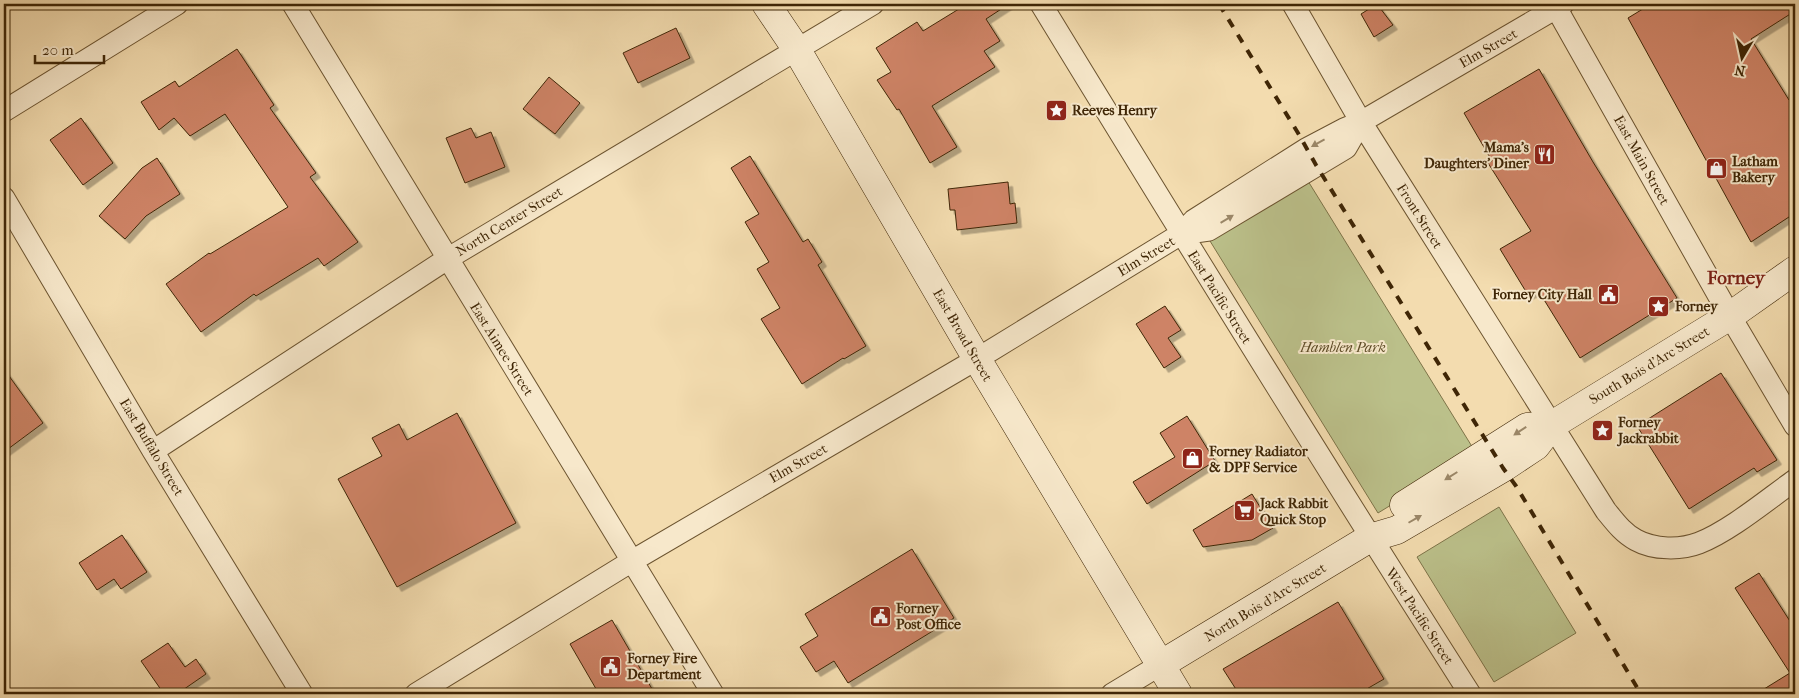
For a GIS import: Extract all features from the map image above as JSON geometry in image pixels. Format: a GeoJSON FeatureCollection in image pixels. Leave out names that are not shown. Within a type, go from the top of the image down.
{"type":"FeatureCollection","features":[{"type":"Feature","properties":{"kind":"main road","name":"East Broad Street"},"geometry":{"type":"LineString","coordinates":[[766,4],[797,50],[977,359],[1178,694]]}},
{"type":"Feature","properties":{"kind":"main road","name":"South Bois d'Arc Street"},"geometry":{"type":"LineString","coordinates":[[1497,459],[1526,427],[1552,425],[1730,316],[1795,270]]}},
{"type":"Feature","properties":{"kind":"main road","name":"North Bois d'Arc Street"},"geometry":{"type":"LineString","coordinates":[[1160,665],[1370,538],[1385,517],[1497,459]]}},
{"type":"Feature","properties":{"kind":"street"},"geometry":{"type":"LineString","coordinates":[[4,111],[177,4]]}},
{"type":"Feature","properties":{"kind":"street","name":"East Aimee Street"},"geometry":{"type":"LineString","coordinates":[[292,4],[713,694]]}},
{"type":"Feature","properties":{"kind":"street","name":"North Center Street"},"geometry":{"type":"LineString","coordinates":[[154,451],[447,259],[873,4]]}},
{"type":"Feature","properties":{"kind":"street","name":"East Pacific Street"},"geometry":{"type":"LineString","coordinates":[[1041,4],[1370,538]]}},
{"type":"Feature","properties":{"kind":"street","name":"Front Street"},"geometry":{"type":"LineString","coordinates":[[1293,4],[1362,122],[1606,511],[1619,527],[1636,540],[1653,546],[1676,548],[1699,543],[1726,528],[1795,480]]}},
{"type":"Feature","properties":{"kind":"street","name":"Elm Street"},"geometry":{"type":"LineString","coordinates":[[416,694],[632,561],[977,359],[1181,234],[1194,220],[1306,149],[1344,129],[1362,122],[1558,5]]}},
{"type":"Feature","properties":{"kind":"street","name":"East Main Street"},"geometry":{"type":"LineString","coordinates":[[1558,5],[1730,316],[1795,426]]}},
{"type":"Feature","properties":{"kind":"street","name":"East Buffalo Street"},"geometry":{"type":"LineString","coordinates":[[4,198],[154,451],[302,694]]}},
{"type":"Feature","properties":{"kind":"street","name":"West Pacific Street"},"geometry":{"type":"LineString","coordinates":[[1370,538],[1470,694]]}},
{"type":"Feature","properties":{"kind":"street"},"geometry":{"type":"LineString","coordinates":[[1112,694],[1160,665]]}},
{"type":"Feature","properties":{"kind":"green space","name":"Hamblen Park"},"geometry":{"type":"Polygon","coordinates":[[[1308,181],[1476,453],[1378,513],[1210,241],[1308,181]]]}},
{"type":"Feature","properties":{"kind":"green space"},"geometry":{"type":"Polygon","coordinates":[[[1499,507],[1576,633],[1494,682],[1417,557],[1499,507]]]}},
{"type":"Feature","properties":{"kind":"building"},"geometry":{"type":"Polygon","coordinates":[[[967,4],[1009,4],[986,19],[1000,41],[984,51],[995,67],[932,106],[957,147],[930,163],[899,109],[897,110],[877,80],[891,72],[876,48],[917,22],[923,31],[967,4]]]}},
{"type":"Feature","properties":{"kind":"building"},"geometry":{"type":"Polygon","coordinates":[[[1377,4],[1393,25],[1374,37],[1361,14],[1377,4]]]}},
{"type":"Feature","properties":{"kind":"building"},"geometry":{"type":"Polygon","coordinates":[[[1651,4],[1795,4],[1795,11],[1751,39],[1789,100],[1795,97],[1795,213],[1751,242],[1628,18],[1651,4]]]}},
{"type":"Feature","properties":{"kind":"building"},"geometry":{"type":"Polygon","coordinates":[[[676,28],[690,58],[638,83],[623,53],[676,28]]]}},
{"type":"Feature","properties":{"kind":"building"},"geometry":{"type":"Polygon","coordinates":[[[237,49],[274,105],[270,108],[316,173],[310,177],[358,242],[324,266],[318,258],[256,296],[254,294],[201,332],[166,284],[209,253],[288,207],[225,114],[190,136],[174,118],[159,130],[141,102],[175,81],[179,87],[237,49]]]}},
{"type":"Feature","properties":{"kind":"building"},"geometry":{"type":"Polygon","coordinates":[[[1539,69],[1593,162],[1677,298],[1580,358],[1538,290],[1528,295],[1500,249],[1531,231],[1488,163],[1492,161],[1464,113],[1539,69]]]}},
{"type":"Feature","properties":{"kind":"building"},"geometry":{"type":"Polygon","coordinates":[[[549,77],[580,103],[555,134],[523,109],[549,77]]]}},
{"type":"Feature","properties":{"kind":"building"},"geometry":{"type":"Polygon","coordinates":[[[81,118],[113,163],[83,185],[50,140],[81,118]]]}},
{"type":"Feature","properties":{"kind":"building"},"geometry":{"type":"Polygon","coordinates":[[[471,128],[476,138],[491,132],[505,167],[465,183],[446,138],[471,128]]]}},
{"type":"Feature","properties":{"kind":"building"},"geometry":{"type":"Polygon","coordinates":[[[750,156],[803,242],[808,239],[822,262],[818,265],[866,346],[802,384],[761,319],[780,308],[757,269],[769,262],[745,222],[759,214],[731,168],[750,156]]]}},
{"type":"Feature","properties":{"kind":"building"},"geometry":{"type":"Polygon","coordinates":[[[157,158],[180,194],[146,216],[125,239],[99,216],[142,168],[157,158]]]}},
{"type":"Feature","properties":{"kind":"building"},"geometry":{"type":"Polygon","coordinates":[[[1008,182],[1010,204],[1015,203],[1017,223],[957,230],[955,210],[950,210],[948,189],[1008,182]]]}},
{"type":"Feature","properties":{"kind":"building"},"geometry":{"type":"Polygon","coordinates":[[[1165,306],[1181,330],[1168,338],[1181,357],[1164,368],[1136,324],[1165,306]]]}},
{"type":"Feature","properties":{"kind":"building"},"geometry":{"type":"Polygon","coordinates":[[[4,369],[43,423],[4,452],[4,369]]]}},
{"type":"Feature","properties":{"kind":"building"},"geometry":{"type":"Polygon","coordinates":[[[1721,373],[1777,460],[1757,472],[1754,468],[1689,509],[1637,426],[1721,373]]]}},
{"type":"Feature","properties":{"kind":"building"},"geometry":{"type":"Polygon","coordinates":[[[457,413],[516,523],[397,587],[338,479],[382,456],[372,438],[399,424],[407,440],[457,413]]]}},
{"type":"Feature","properties":{"kind":"building","name":"Forney Radiator & DPF Service"},"geometry":{"type":"Polygon","coordinates":[[[1187,416],[1215,461],[1147,504],[1133,482],[1175,457],[1160,433],[1187,416]]]}},
{"type":"Feature","properties":{"kind":"building","name":"Jack Rabbit Quick Stop"},"geometry":{"type":"Polygon","coordinates":[[[1252,494],[1273,528],[1252,540],[1203,547],[1193,530],[1252,494]]]}},
{"type":"Feature","properties":{"kind":"building"},"geometry":{"type":"Polygon","coordinates":[[[122,535],[147,572],[121,589],[114,579],[97,590],[79,563],[122,535]]]}},
{"type":"Feature","properties":{"kind":"building","name":"Forney Post Office"},"geometry":{"type":"Polygon","coordinates":[[[912,549],[954,618],[848,683],[834,661],[816,672],[800,647],[818,636],[805,614],[912,549]]]}},
{"type":"Feature","properties":{"kind":"building"},"geometry":{"type":"Polygon","coordinates":[[[1759,573],[1795,629],[1795,694],[1756,694],[1790,673],[1735,588],[1759,573]]]}},
{"type":"Feature","properties":{"kind":"building"},"geometry":{"type":"Polygon","coordinates":[[[1338,602],[1384,679],[1358,694],[1239,694],[1223,669],[1338,602]]]}},
{"type":"Feature","properties":{"kind":"building","name":"Forney Fire Department"},"geometry":{"type":"Polygon","coordinates":[[[612,620],[655,694],[599,694],[570,644],[612,620]]]}},
{"type":"Feature","properties":{"kind":"building"},"geometry":{"type":"Polygon","coordinates":[[[168,643],[185,667],[196,659],[206,674],[177,694],[164,694],[141,661],[168,643]]]}},
{"type":"Feature","properties":{"kind":"railway"},"geometry":{"type":"LineString","coordinates":[[1219,4],[1316,165],[1503,468],[1516,486],[1641,694]]}},
{"type":"Feature","properties":{"kind":"place","name":"Reeves Henry"},"geometry":{"type":"Point","coordinates":[1056,110]}},
{"type":"Feature","properties":{"kind":"place","name":"Mama's Daughters' Diner"},"geometry":{"type":"Point","coordinates":[1545,155]}},
{"type":"Feature","properties":{"kind":"place","name":"Latham Bakery"},"geometry":{"type":"Point","coordinates":[1716,169]}},
{"type":"Feature","properties":{"kind":"place","name":"Forney City Hall"},"geometry":{"type":"Point","coordinates":[1608,294]}},
{"type":"Feature","properties":{"kind":"place","name":"Forney"},"geometry":{"type":"Point","coordinates":[1659,306]}},
{"type":"Feature","properties":{"kind":"place","name":"Forney Jackrabbit"},"geometry":{"type":"Point","coordinates":[1602,430]}},
{"type":"Feature","properties":{"kind":"place","name":"Forney Radiator & DPF Service"},"geometry":{"type":"Point","coordinates":[1193,459]}},
{"type":"Feature","properties":{"kind":"place","name":"Jack Rabbit Quick Stop"},"geometry":{"type":"Point","coordinates":[1244,511]}},
{"type":"Feature","properties":{"kind":"place","name":"Forney Post Office"},"geometry":{"type":"Point","coordinates":[880,616]}},
{"type":"Feature","properties":{"kind":"place","name":"Forney Fire Department"},"geometry":{"type":"Point","coordinates":[611,666]}},
{"type":"Feature","properties":{"kind":"district","name":"Forney"},"geometry":{"type":"Point","coordinates":[1736,277]}}]}
